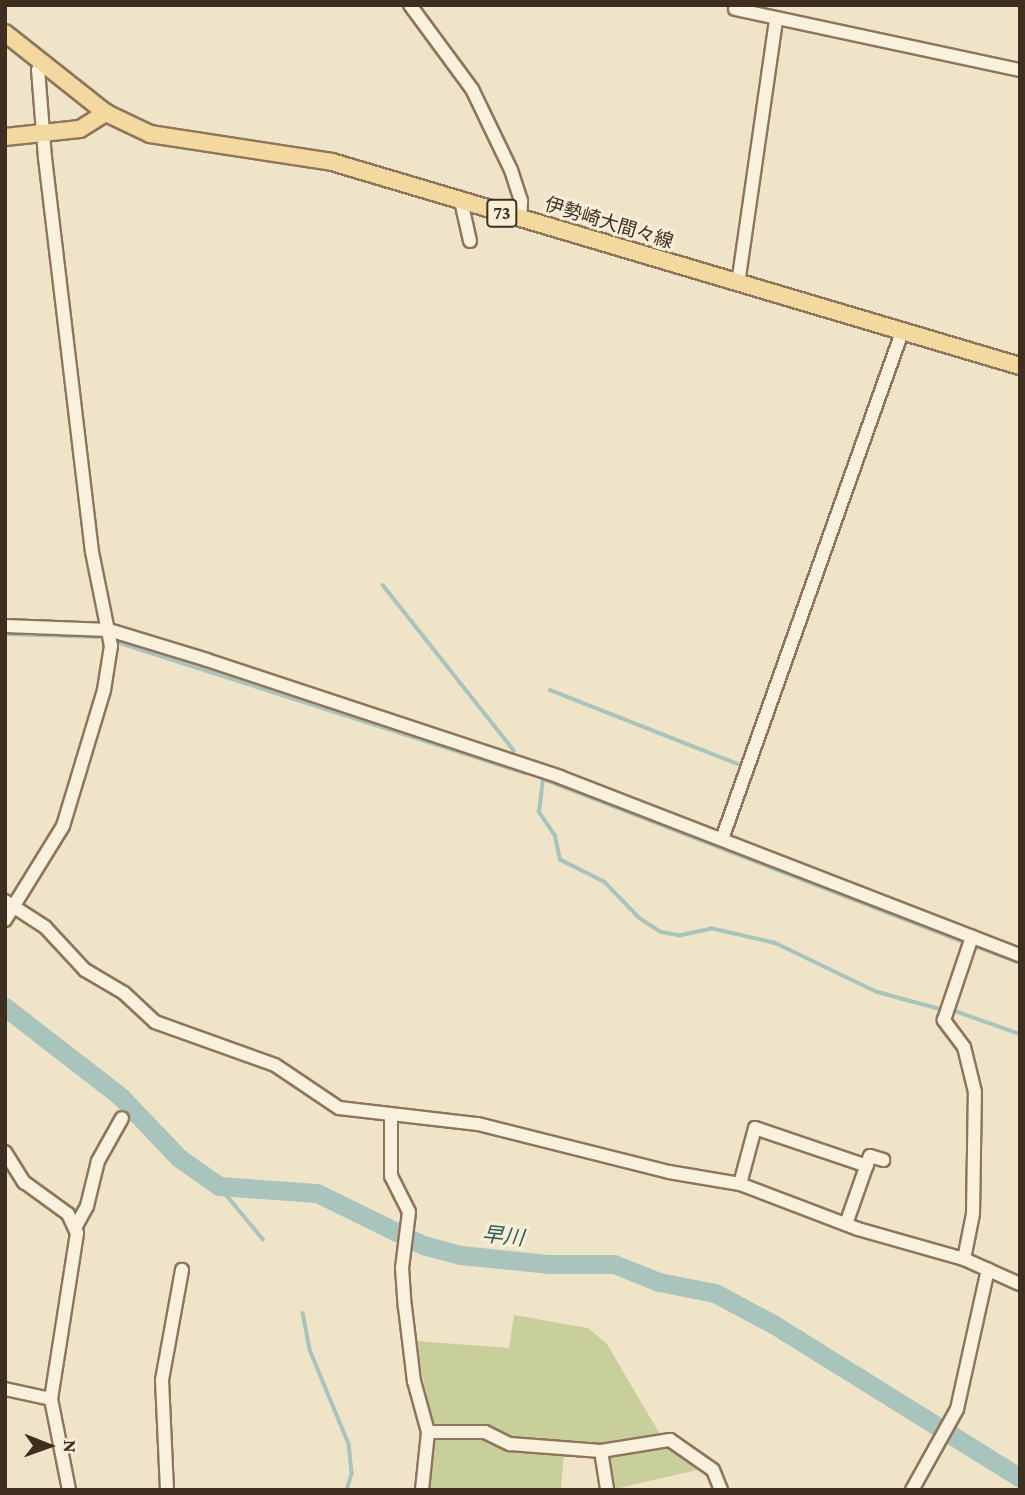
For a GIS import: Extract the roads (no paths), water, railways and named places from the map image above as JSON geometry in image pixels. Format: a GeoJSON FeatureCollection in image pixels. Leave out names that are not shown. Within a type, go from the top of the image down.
{"type":"FeatureCollection","features":[{"type":"Feature","properties":{"kind":"main road","name":"伊勢崎大間々線"},"geometry":{"type":"LineString","coordinates":[[5,33],[106,113],[158,136],[332,162],[1020,366]]}},
{"type":"Feature","properties":{"kind":"main road"},"geometry":{"type":"LineString","coordinates":[[5,137],[80,129],[106,113]]}},
{"type":"Feature","properties":{"kind":"street"},"geometry":{"type":"LineString","coordinates":[[410,5],[472,89],[511,170],[521,201],[520,218]]}},
{"type":"Feature","properties":{"kind":"street"},"geometry":{"type":"LineString","coordinates":[[735,9],[1020,70]]}},
{"type":"Feature","properties":{"kind":"street"},"geometry":{"type":"LineString","coordinates":[[738,284],[776,19]]}},
{"type":"Feature","properties":{"kind":"street"},"geometry":{"type":"LineString","coordinates":[[5,920],[10,903],[63,826],[104,690],[110,659],[109,630],[92,552],[42,134],[38,68],[43,61]]}},
{"type":"Feature","properties":{"kind":"street"},"geometry":{"type":"LineString","coordinates":[[461,201],[470,241]]}},
{"type":"Feature","properties":{"kind":"street"},"geometry":{"type":"LineString","coordinates":[[722,839],[902,332]]}},
{"type":"Feature","properties":{"kind":"street"},"geometry":{"type":"LineString","coordinates":[[5,626],[109,630],[537,769],[1020,955]]}},
{"type":"Feature","properties":{"kind":"street"},"geometry":{"type":"LineString","coordinates":[[10,903],[45,927],[85,970],[124,993],[155,1022],[275,1065],[339,1108],[478,1124],[669,1172],[740,1184],[846,1224],[964,1259],[1020,1284]]}},
{"type":"Feature","properties":{"kind":"street"},"geometry":{"type":"LineString","coordinates":[[964,1259],[973,1213],[974,1077],[964,1047],[944,1020],[972,937]]}},
{"type":"Feature","properties":{"kind":"street"},"geometry":{"type":"LineString","coordinates":[[391,1116],[391,1176],[409,1217],[404,1297],[414,1381],[428,1432],[422,1490]]}},
{"type":"Feature","properties":{"kind":"street"},"geometry":{"type":"LineString","coordinates":[[76,1226],[87,1206],[98,1161],[122,1118]]}},
{"type":"Feature","properties":{"kind":"street"},"geometry":{"type":"LineString","coordinates":[[740,1184],[755,1128],[867,1166]]}},
{"type":"Feature","properties":{"kind":"street"},"geometry":{"type":"LineString","coordinates":[[5,1152],[24,1182],[68,1214],[76,1226],[78,1242],[51,1399],[69,1490]]}},
{"type":"Feature","properties":{"kind":"street"},"geometry":{"type":"LineString","coordinates":[[846,1224],[870,1156],[883,1160]]}},
{"type":"Feature","properties":{"kind":"street"},"geometry":{"type":"LineString","coordinates":[[912,1490],[950,1423],[959,1401],[988,1269]]}},
{"type":"Feature","properties":{"kind":"street"},"geometry":{"type":"LineString","coordinates":[[167,1490],[162,1380],[182,1270]]}},
{"type":"Feature","properties":{"kind":"street"},"geometry":{"type":"LineString","coordinates":[[5,1389],[51,1399]]}},
{"type":"Feature","properties":{"kind":"street"},"geometry":{"type":"LineString","coordinates":[[428,1432],[485,1432],[510,1444],[601,1451],[670,1440],[713,1470],[721,1490]]}},
{"type":"Feature","properties":{"kind":"street"},"geometry":{"type":"LineString","coordinates":[[601,1451],[607,1490]]}},
{"type":"Feature","properties":{"kind":"waterway"},"geometry":{"type":"LineString","coordinates":[[383,585],[514,750]]}},
{"type":"Feature","properties":{"kind":"waterway"},"geometry":{"type":"LineString","coordinates":[[5,634],[98,637]]}},
{"type":"Feature","properties":{"kind":"waterway"},"geometry":{"type":"LineString","coordinates":[[120,643],[526,773]]}},
{"type":"Feature","properties":{"kind":"waterway"},"geometry":{"type":"LineString","coordinates":[[550,690],[738,764]]}},
{"type":"Feature","properties":{"kind":"waterway"},"geometry":{"type":"LineString","coordinates":[[938,1009],[876,992],[774,943],[712,929],[680,936],[660,932],[640,919],[604,882],[560,860],[555,836],[539,812],[543,779],[961,941]]}},
{"type":"Feature","properties":{"kind":"waterway"},"geometry":{"type":"LineString","coordinates":[[975,946],[1020,963]]}},
{"type":"Feature","properties":{"kind":"waterway","name":"早川"},"geometry":{"type":"LineString","coordinates":[[5,1007],[121,1097],[179,1158],[219,1186],[317,1193],[423,1245],[460,1255],[548,1264],[614,1264],[659,1282],[715,1293],[773,1324],[1020,1478]]}},
{"type":"Feature","properties":{"kind":"waterway"},"geometry":{"type":"LineString","coordinates":[[955,1011],[1020,1034]]}},
{"type":"Feature","properties":{"kind":"waterway"},"geometry":{"type":"LineString","coordinates":[[219,1186],[263,1239]]}},
{"type":"Feature","properties":{"kind":"waterway"},"geometry":{"type":"LineString","coordinates":[[303,1313],[310,1350],[349,1444],[352,1474],[347,1490]]}}]}
